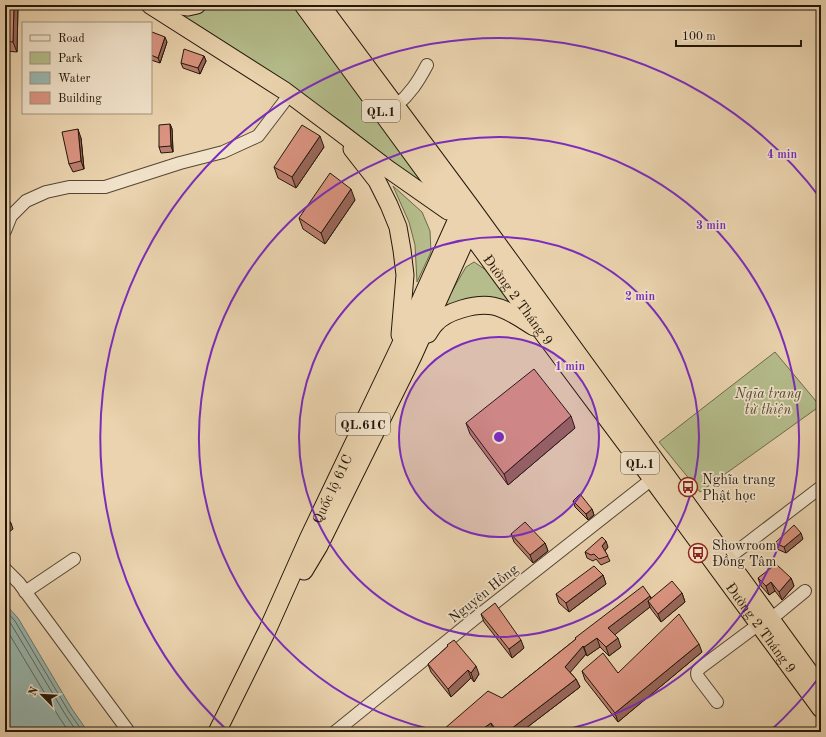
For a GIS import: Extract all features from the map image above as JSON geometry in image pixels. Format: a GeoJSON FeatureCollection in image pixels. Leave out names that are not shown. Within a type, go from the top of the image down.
{"type":"FeatureCollection","features":[{"type":"Feature","properties":{"kind":"highway"},"geometry":{"type":"LineString","coordinates":[[150,5],[290,94],[388,169],[458,218],[471,207]]}},
{"type":"Feature","properties":{"kind":"highway"},"geometry":{"type":"LineString","coordinates":[[174,5],[188,7],[197,5]]}},
{"type":"Feature","properties":{"kind":"highway","name":"Đường 2 Tháng 9"},"geometry":{"type":"LineString","coordinates":[[303,5],[458,218],[475,226],[727,559],[821,709]]}},
{"type":"Feature","properties":{"kind":"highway","name":"Đường 2 Tháng 9"},"geometry":{"type":"LineString","coordinates":[[320,5],[471,207],[475,226],[545,336],[652,478],[765,621],[821,688]]}},
{"type":"Feature","properties":{"kind":"highway"},"geometry":{"type":"LineString","coordinates":[[337,130],[377,181],[398,227],[405,275],[406,352]]}},
{"type":"Feature","properties":{"kind":"highway","name":"Quốc lộ 61C"},"geometry":{"type":"LineString","coordinates":[[406,352],[458,218]]}},
{"type":"Feature","properties":{"kind":"highway","name":"Quốc lộ 61C"},"geometry":{"type":"LineString","coordinates":[[218,732],[267,631],[308,540],[406,352],[475,226]]}},
{"type":"Feature","properties":{"kind":"highway"},"geometry":{"type":"LineString","coordinates":[[406,352],[435,323],[450,313],[465,307],[492,306],[501,309],[517,316],[545,336]]}},
{"type":"Feature","properties":{"kind":"street"},"geometry":{"type":"LineString","coordinates":[[396,106],[406,98],[418,82],[427,65]]}},
{"type":"Feature","properties":{"kind":"street"},"geometry":{"type":"LineString","coordinates":[[5,231],[11,216],[26,201],[46,192],[69,187],[105,187],[180,163],[223,152],[258,136],[290,94]]}},
{"type":"Feature","properties":{"kind":"street","name":"Nguyên Hồng"},"geometry":{"type":"LineString","coordinates":[[335,732],[652,478]]}},
{"type":"Feature","properties":{"kind":"street"},"geometry":{"type":"LineString","coordinates":[[727,559],[821,487]]}},
{"type":"Feature","properties":{"kind":"street"},"geometry":{"type":"LineString","coordinates":[[25,592],[74,559]]}},
{"type":"Feature","properties":{"kind":"street"},"geometry":{"type":"LineString","coordinates":[[5,569],[19,583],[129,732]]}},
{"type":"Feature","properties":{"kind":"street"},"geometry":{"type":"LineString","coordinates":[[718,702],[698,677],[696,674],[697,671],[805,591]]}},
{"type":"Feature","properties":{"kind":"green space"},"geometry":{"type":"Polygon","coordinates":[[[216,5],[295,5],[323,46],[430,189],[427,192],[397,165],[342,122],[184,18],[183,13],[196,12],[216,5]]]}},
{"type":"Feature","properties":{"kind":"green space"},"geometry":{"type":"Polygon","coordinates":[[[393,186],[422,212],[430,231],[431,252],[417,282],[415,245],[409,222],[393,186]]]}},
{"type":"Feature","properties":{"kind":"green space"},"geometry":{"type":"Polygon","coordinates":[[[474,262],[486,270],[512,303],[491,299],[440,314],[466,267],[474,262]]]}},
{"type":"Feature","properties":{"kind":"green space","name":"Ngĩa trang từ thiện"},"geometry":{"type":"Polygon","coordinates":[[[775,352],[820,406],[700,492],[659,442],[775,352]]]}},
{"type":"Feature","properties":{"kind":"water"},"geometry":{"type":"Polygon","coordinates":[[[5,604],[18,618],[72,709],[88,732],[5,731],[5,604]]]}},
{"type":"Feature","properties":{"kind":"building"},"geometry":{"type":"Polygon","coordinates":[[[5,5],[14,5],[13,42],[5,41],[5,5]]]}},
{"type":"Feature","properties":{"kind":"building"},"geometry":{"type":"Polygon","coordinates":[[[152,32],[165,37],[158,58],[152,55],[152,32]]]}},
{"type":"Feature","properties":{"kind":"building"},"geometry":{"type":"Polygon","coordinates":[[[184,49],[204,56],[198,68],[181,63],[184,49]]]}},
{"type":"Feature","properties":{"kind":"building"},"geometry":{"type":"Polygon","coordinates":[[[170,124],[171,146],[159,147],[159,125],[170,124]]]}},
{"type":"Feature","properties":{"kind":"building"},"geometry":{"type":"Polygon","coordinates":[[[302,125],[320,136],[292,177],[274,167],[302,125]]]}},
{"type":"Feature","properties":{"kind":"building"},"geometry":{"type":"Polygon","coordinates":[[[78,129],[81,161],[69,164],[62,132],[78,129]]]}},
{"type":"Feature","properties":{"kind":"building"},"geometry":{"type":"Polygon","coordinates":[[[330,173],[351,189],[321,233],[299,218],[330,173]]]}},
{"type":"Feature","properties":{"kind":"building"},"geometry":{"type":"Polygon","coordinates":[[[534,369],[571,416],[504,474],[466,423],[534,369]]]}},
{"type":"Feature","properties":{"kind":"building"},"geometry":{"type":"Polygon","coordinates":[[[580,494],[592,509],[586,514],[573,501],[580,494]]]}},
{"type":"Feature","properties":{"kind":"building"},"geometry":{"type":"Polygon","coordinates":[[[6,516],[11,523],[5,528],[5,517],[6,516]]]}},
{"type":"Feature","properties":{"kind":"building"},"geometry":{"type":"Polygon","coordinates":[[[525,522],[545,543],[530,555],[511,534],[525,522]]]}},
{"type":"Feature","properties":{"kind":"building"},"geometry":{"type":"Polygon","coordinates":[[[794,525],[801,533],[784,547],[775,543],[794,525]]]}},
{"type":"Feature","properties":{"kind":"building"},"geometry":{"type":"Polygon","coordinates":[[[602,537],[606,541],[602,546],[608,556],[599,559],[594,554],[591,555],[585,552],[602,537]]]}},
{"type":"Feature","properties":{"kind":"building"},"geometry":{"type":"Polygon","coordinates":[[[776,564],[791,578],[779,592],[771,582],[766,586],[758,578],[776,564]]]}},
{"type":"Feature","properties":{"kind":"building"},"geometry":{"type":"Polygon","coordinates":[[[594,566],[603,575],[566,603],[556,594],[594,566]]]}},
{"type":"Feature","properties":{"kind":"building"},"geometry":{"type":"Polygon","coordinates":[[[672,581],[682,593],[658,614],[648,601],[672,581]]]}},
{"type":"Feature","properties":{"kind":"building"},"geometry":{"type":"Polygon","coordinates":[[[643,586],[650,596],[608,628],[618,638],[606,647],[597,638],[584,647],[583,646],[565,667],[576,679],[507,732],[498,732],[491,723],[478,732],[446,732],[444,729],[488,691],[502,698],[576,639],[575,638],[643,586]]]}},
{"type":"Feature","properties":{"kind":"building"},"geometry":{"type":"Polygon","coordinates":[[[495,603],[521,640],[509,649],[481,614],[495,603]]]}},
{"type":"Feature","properties":{"kind":"building"},"geometry":{"type":"Polygon","coordinates":[[[679,614],[699,644],[615,713],[582,671],[603,653],[618,673],[679,614]]]}},
{"type":"Feature","properties":{"kind":"building"},"geometry":{"type":"Polygon","coordinates":[[[454,640],[476,666],[471,673],[468,670],[448,689],[428,664],[454,640]]]}},
{"type":"Feature","properties":{"kind":"place","name":"Nghĩa trang Phật học"},"geometry":{"type":"Point","coordinates":[688,487]}},
{"type":"Feature","properties":{"kind":"place","name":"Showroom Đồng Tâm"},"geometry":{"type":"Point","coordinates":[698,553]}}]}
